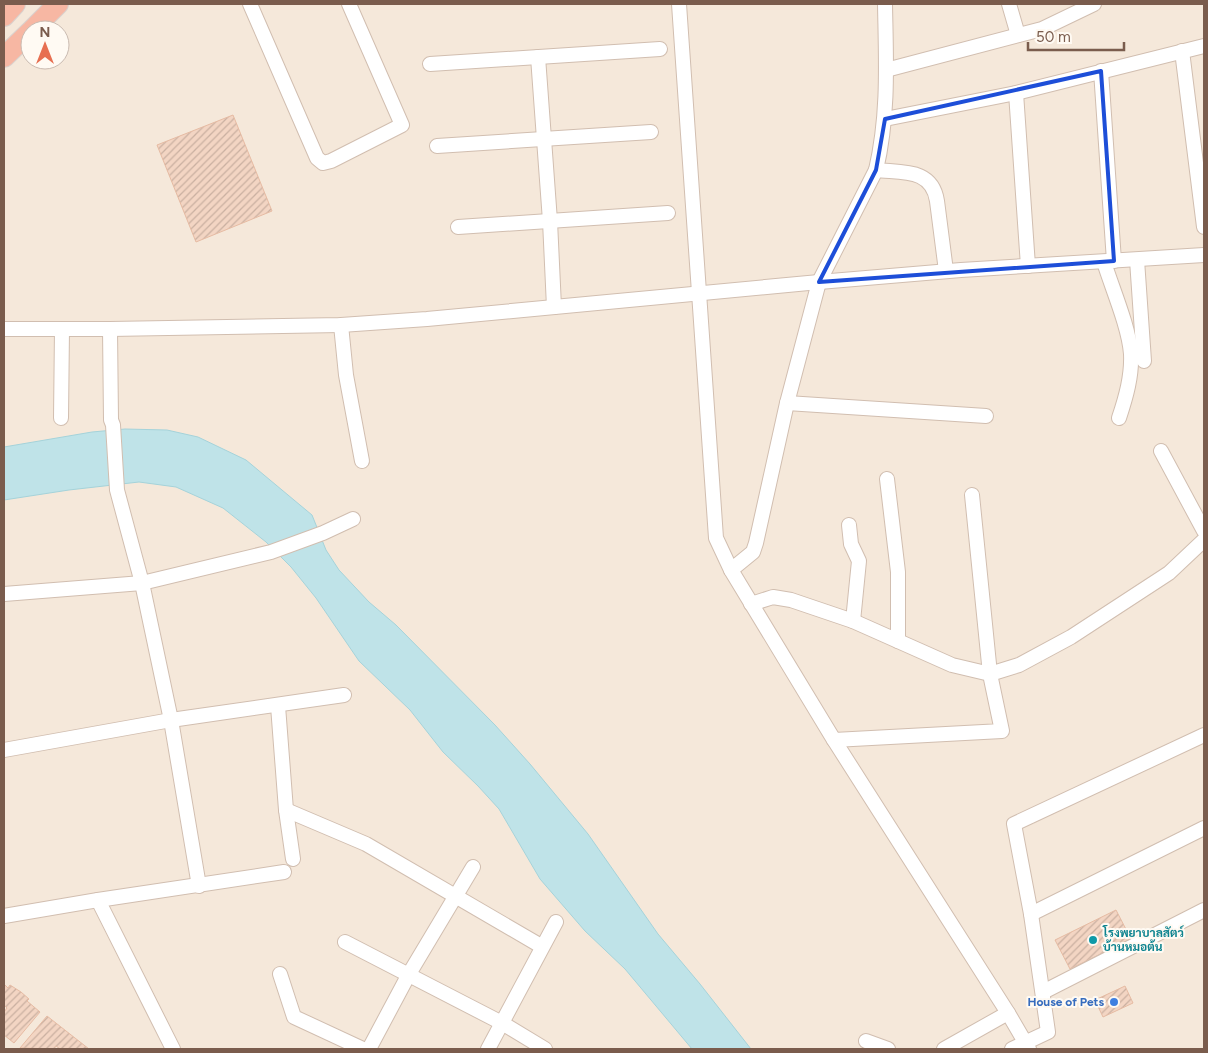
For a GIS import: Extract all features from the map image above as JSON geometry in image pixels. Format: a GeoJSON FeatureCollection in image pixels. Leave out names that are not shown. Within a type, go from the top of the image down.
{"type":"FeatureCollection","features":[{"type":"Feature","properties":{"kind":"highway"},"geometry":{"type":"LineString","coordinates":[[4,16],[15,4]]}},
{"type":"Feature","properties":{"kind":"highway"},"geometry":{"type":"LineString","coordinates":[[42,20],[58,4]]}},
{"type":"Feature","properties":{"kind":"highway"},"geometry":{"type":"LineString","coordinates":[[4,57],[20,42]]}},
{"type":"Feature","properties":{"kind":"street"},"geometry":{"type":"LineString","coordinates":[[250,4],[317,158],[323,163],[331,161],[402,124],[348,4]]}},
{"type":"Feature","properties":{"kind":"street"},"geometry":{"type":"LineString","coordinates":[[679,4],[716,538],[731,570],[834,740],[1008,1013],[1027,1046]]}},
{"type":"Feature","properties":{"kind":"street"},"geometry":{"type":"LineString","coordinates":[[731,570],[753,552],[756,543],[788,403],[819,282],[876,170],[885,119],[886,4]]}},
{"type":"Feature","properties":{"kind":"street"},"geometry":{"type":"LineString","coordinates":[[1009,4],[1018,36]]}},
{"type":"Feature","properties":{"kind":"street"},"geometry":{"type":"LineString","coordinates":[[886,70],[1042,29],[1068,10],[1094,4]]}},
{"type":"Feature","properties":{"kind":"street"},"geometry":{"type":"LineString","coordinates":[[885,119],[1016,93],[1204,46]]}},
{"type":"Feature","properties":{"kind":"street"},"geometry":{"type":"LineString","coordinates":[[430,64],[660,50]]}},
{"type":"Feature","properties":{"kind":"street"},"geometry":{"type":"LineString","coordinates":[[1182,51],[1204,227]]}},
{"type":"Feature","properties":{"kind":"street"},"geometry":{"type":"LineString","coordinates":[[538,57],[550,221],[554,307]]}},
{"type":"Feature","properties":{"kind":"street"},"geometry":{"type":"LineString","coordinates":[[1101,71],[1109,261],[1131,353],[1128,392],[1120,418]]}},
{"type":"Feature","properties":{"kind":"street"},"geometry":{"type":"LineString","coordinates":[[1016,93],[1028,266]]}},
{"type":"Feature","properties":{"kind":"street"},"geometry":{"type":"LineString","coordinates":[[437,146],[651,132]]}},
{"type":"Feature","properties":{"kind":"street"},"geometry":{"type":"LineString","coordinates":[[876,170],[919,175],[932,185],[937,201],[946,271]]}},
{"type":"Feature","properties":{"kind":"street"},"geometry":{"type":"LineString","coordinates":[[458,227],[668,213]]}},
{"type":"Feature","properties":{"kind":"street"},"geometry":{"type":"LineString","coordinates":[[4,329],[341,325],[427,319],[946,271],[1137,260],[1204,254]]}},
{"type":"Feature","properties":{"kind":"street"},"geometry":{"type":"LineString","coordinates":[[1137,260],[1144,361]]}},
{"type":"Feature","properties":{"kind":"street"},"geometry":{"type":"LineString","coordinates":[[341,325],[346,375],[362,461]]}},
{"type":"Feature","properties":{"kind":"street"},"geometry":{"type":"LineString","coordinates":[[61,418],[62,329]]}},
{"type":"Feature","properties":{"kind":"street"},"geometry":{"type":"LineString","coordinates":[[110,329],[111,420],[113,425],[117,490],[142,582],[171,720],[199,886]]}},
{"type":"Feature","properties":{"kind":"street"},"geometry":{"type":"LineString","coordinates":[[788,403],[986,416]]}},
{"type":"Feature","properties":{"kind":"street"},"geometry":{"type":"LineString","coordinates":[[1161,451],[1204,530]]}},
{"type":"Feature","properties":{"kind":"street"},"geometry":{"type":"LineString","coordinates":[[887,480],[898,572],[898,641]]}},
{"type":"Feature","properties":{"kind":"street"},"geometry":{"type":"LineString","coordinates":[[834,740],[1002,731],[990,674],[972,495]]}},
{"type":"Feature","properties":{"kind":"street"},"geometry":{"type":"LineString","coordinates":[[4,594],[142,582],[271,552],[323,533],[353,519]]}},
{"type":"Feature","properties":{"kind":"street"},"geometry":{"type":"LineString","coordinates":[[849,525],[850,544],[859,561],[853,621]]}},
{"type":"Feature","properties":{"kind":"street"},"geometry":{"type":"LineString","coordinates":[[751,604],[773,597],[790,600],[853,621],[952,665],[990,674],[1019,665],[1071,638],[1169,573],[1204,540]]}},
{"type":"Feature","properties":{"kind":"street"},"geometry":{"type":"LineString","coordinates":[[4,750],[171,720],[344,695]]}},
{"type":"Feature","properties":{"kind":"street"},"geometry":{"type":"LineString","coordinates":[[278,706],[286,810],[293,859]]}},
{"type":"Feature","properties":{"kind":"street"},"geometry":{"type":"LineString","coordinates":[[1012,1049],[1027,1046],[1048,1032],[1031,914],[1014,824],[1204,735]]}},
{"type":"Feature","properties":{"kind":"street"},"geometry":{"type":"LineString","coordinates":[[286,810],[366,844],[541,946]]}},
{"type":"Feature","properties":{"kind":"street"},"geometry":{"type":"LineString","coordinates":[[1031,914],[1204,828]]}},
{"type":"Feature","properties":{"kind":"street"},"geometry":{"type":"LineString","coordinates":[[369,1049],[409,974],[473,867]]}},
{"type":"Feature","properties":{"kind":"street"},"geometry":{"type":"LineString","coordinates":[[4,916],[284,872]]}},
{"type":"Feature","properties":{"kind":"street"},"geometry":{"type":"LineString","coordinates":[[98,900],[173,1049]]}},
{"type":"Feature","properties":{"kind":"street"},"geometry":{"type":"LineString","coordinates":[[1043,992],[1204,910]]}},
{"type":"Feature","properties":{"kind":"street"},"geometry":{"type":"LineString","coordinates":[[488,1049],[541,946],[556,922]]}},
{"type":"Feature","properties":{"kind":"street"},"geometry":{"type":"LineString","coordinates":[[344,942],[502,1023],[546,1049]]}},
{"type":"Feature","properties":{"kind":"street"},"geometry":{"type":"LineString","coordinates":[[280,974],[294,1017],[362,1049]]}},
{"type":"Feature","properties":{"kind":"street"},"geometry":{"type":"LineString","coordinates":[[944,1049],[1008,1013]]}},
{"type":"Feature","properties":{"kind":"street"},"geometry":{"type":"LineString","coordinates":[[866,1040],[888,1049]]}},
{"type":"Feature","properties":{"kind":"highlighted area"},"geometry":{"type":"Polygon","coordinates":[[[1101,71],[1114,261],[819,282],[876,170],[885,119],[1101,71]]]}},
{"type":"Feature","properties":{"kind":"shaded area"},"geometry":{"type":"Polygon","coordinates":[[[4,4],[1204,4],[1204,1049],[4,1049],[4,4]]]}},
{"type":"Feature","properties":{"kind":"water"},"geometry":{"type":"Polygon","coordinates":[[[125,429],[167,430],[198,437],[246,460],[312,515],[326,550],[339,570],[369,602],[396,625],[495,725],[530,764],[588,834],[658,934],[751,1049],[692,1049],[625,969],[585,931],[540,879],[499,809],[443,752],[410,710],[359,661],[316,598],[291,567],[266,542],[223,508],[176,487],[139,482],[4,500],[4,447],[92,432],[125,429]]]}},
{"type":"Feature","properties":{"kind":"building"},"geometry":{"type":"Polygon","coordinates":[[[233,115],[272,211],[196,242],[157,145],[233,115]]]}},
{"type":"Feature","properties":{"kind":"building","name":"โรงพยาบาลสัตว์ บ้านหมอต้น"},"geometry":{"type":"Polygon","coordinates":[[[1116,910],[1131,939],[1070,969],[1055,940],[1116,910]]]}},
{"type":"Feature","properties":{"kind":"building"},"geometry":{"type":"Polygon","coordinates":[[[4,984],[8,988],[10,985],[21,992],[29,999],[27,1001],[40,1012],[14,1043],[4,1035],[4,1012],[7,1008],[4,1005],[4,984]]]}},
{"type":"Feature","properties":{"kind":"building","name":"House of Pets"},"geometry":{"type":"Polygon","coordinates":[[[1125,986],[1133,1003],[1103,1017],[1095,1000],[1125,986]]]}},
{"type":"Feature","properties":{"kind":"building"},"geometry":{"type":"Polygon","coordinates":[[[47,1016],[89,1049],[60,1049],[56,1046],[54,1049],[20,1048],[47,1016]]]}},
{"type":"Feature","properties":{"kind":"place","name":"โรงพยาบาลสัตว์ บ้านหมอต้น"},"geometry":{"type":"Point","coordinates":[1093,940]}},
{"type":"Feature","properties":{"kind":"place","name":"House of Pets"},"geometry":{"type":"Point","coordinates":[1114,1002]}}]}
